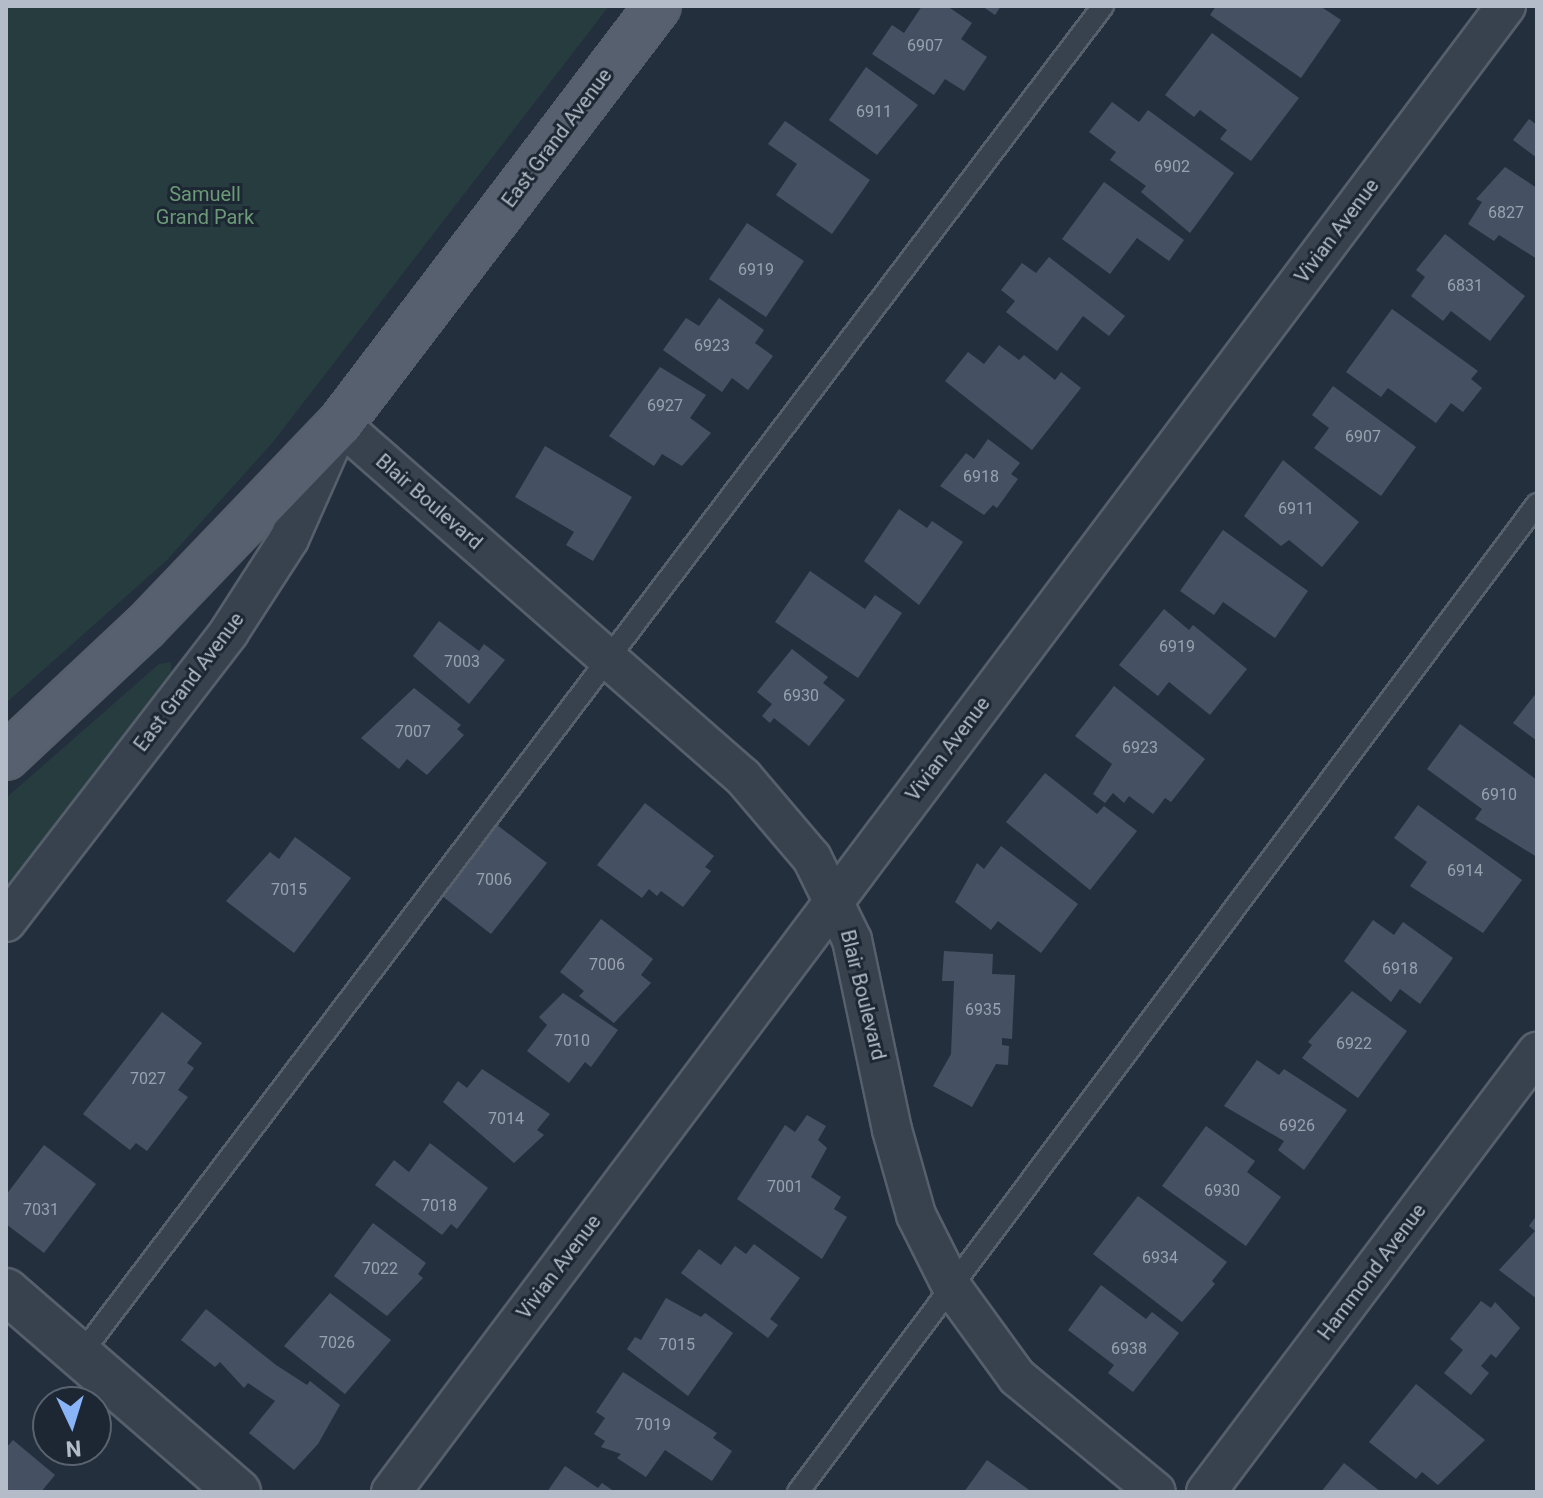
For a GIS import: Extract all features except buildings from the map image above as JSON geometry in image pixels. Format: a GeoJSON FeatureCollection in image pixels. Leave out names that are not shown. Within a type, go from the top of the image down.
{"type":"FeatureCollection","features":[{"type":"Feature","properties":{"kind":"main road","name":"East Grand Avenue"},"geometry":{"type":"LineString","coordinates":[[6,757],[145,627],[340,424],[658,6]]}},
{"type":"Feature","properties":{"kind":"street","name":"Vivian Avenue"},"geometry":{"type":"LineString","coordinates":[[391,1492],[1506,6]]}},
{"type":"Feature","properties":{"kind":"street","name":"Blair Boulevard"},"geometry":{"type":"LineString","coordinates":[[340,424],[743,777],[812,858],[835,899],[864,985],[892,1130],[916,1215],[953,1289],[1017,1377],[1156,1492]]}},
{"type":"Feature","properties":{"kind":"street","name":"East Grand Avenue"},"geometry":{"type":"LineString","coordinates":[[6,922],[229,632],[289,539],[340,424]]}},
{"type":"Feature","properties":{"kind":"street","name":"Hammond Avenue"},"geometry":{"type":"LineString","coordinates":[[1206,1492],[1537,1052]]}},
{"type":"Feature","properties":{"kind":"street"},"geometry":{"type":"LineString","coordinates":[[6,1291],[238,1492]]}},
{"type":"Feature","properties":{"kind":"lane"},"geometry":{"type":"LineString","coordinates":[[81,1354],[1103,6]]}},
{"type":"Feature","properties":{"kind":"lane"},"geometry":{"type":"LineString","coordinates":[[798,1492],[953,1289],[1537,504]]}},
{"type":"Feature","properties":{"kind":"green space","name":"Samuell Grand Park"},"geometry":{"type":"Polygon","coordinates":[[[6,6],[609,6],[273,442],[167,560],[6,703],[6,6]]]}},
{"type":"Feature","properties":{"kind":"green space"},"geometry":{"type":"Polygon","coordinates":[[[171,662],[171,677],[6,891],[6,798],[159,664],[171,662]]]}}]}
